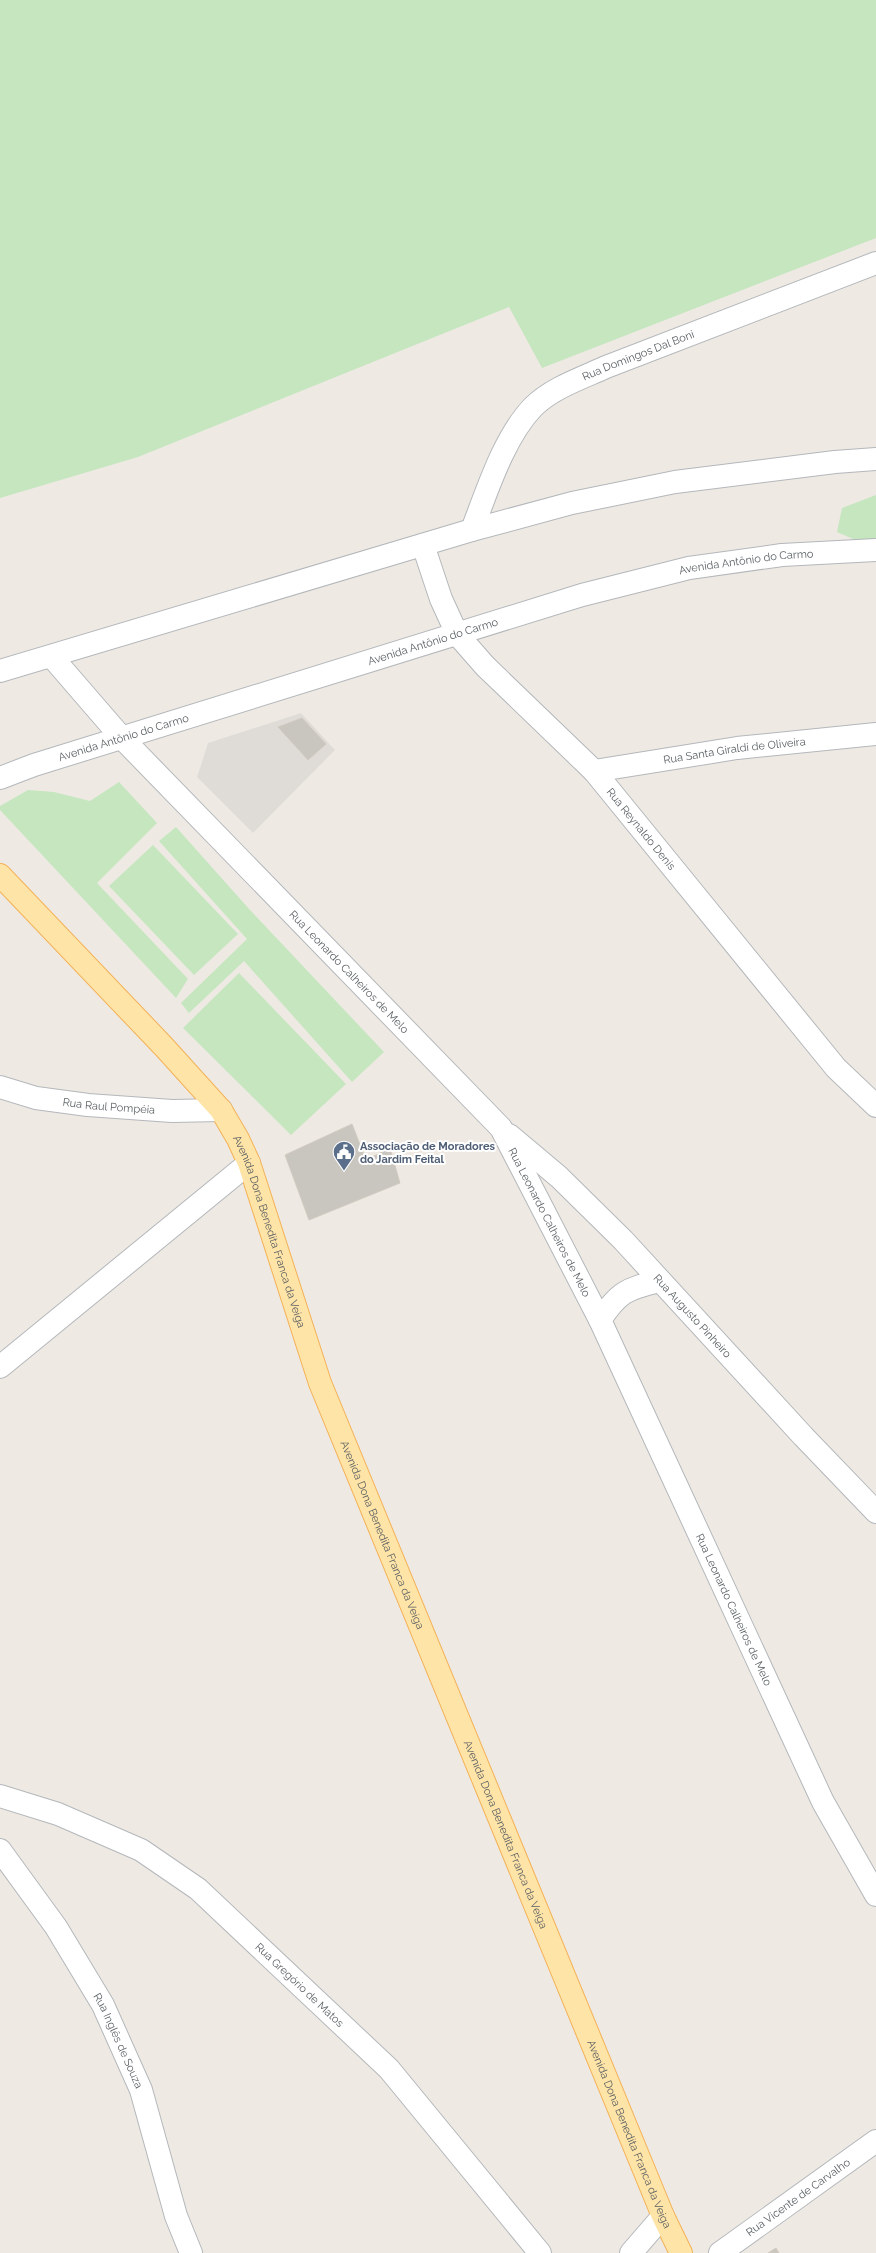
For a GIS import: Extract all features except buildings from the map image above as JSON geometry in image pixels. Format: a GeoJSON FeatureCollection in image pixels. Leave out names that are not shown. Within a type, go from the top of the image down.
{"type":"FeatureCollection","features":[{"type":"Feature","properties":{"kind":"main road","name":"Avenida Dona Benedita Franca da Veiga"},"geometry":{"type":"LineString","coordinates":[[0,875],[150,1031],[221,1110],[238,1139],[249,1163],[320,1383],[663,2216],[681,2253]]}},
{"type":"Feature","properties":{"kind":"street","name":"Rua Domingos Dal Boni"},"geometry":{"type":"LineString","coordinates":[[472,530],[492,477],[514,434],[534,406],[564,386],[606,367],[876,263]]}},
{"type":"Feature","properties":{"kind":"street"},"geometry":{"type":"LineString","coordinates":[[0,671],[52,657],[254,594],[423,544],[572,503],[675,482],[835,462],[876,460]]}},
{"type":"Feature","properties":{"kind":"street","name":"Rua Reynaldo Denis"},"geometry":{"type":"LineString","coordinates":[[423,544],[441,599],[457,634],[485,666],[594,771],[836,1068],[876,1106]]}},
{"type":"Feature","properties":{"kind":"street","name":"Avenida Antônio do Carmo"},"geometry":{"type":"LineString","coordinates":[[0,778],[34,765],[582,595],[689,568],[782,555],[876,550]]}},
{"type":"Feature","properties":{"kind":"street","name":"Rua Leonardo Calheiros de Melo"},"geometry":{"type":"LineString","coordinates":[[52,657],[122,738],[501,1128],[600,1320],[823,1802],[876,1895]]}},
{"type":"Feature","properties":{"kind":"street","name":"Rua Santa Giraldi de Oliveira"},"geometry":{"type":"LineString","coordinates":[[594,771],[737,748],[876,734]]}},
{"type":"Feature","properties":{"kind":"street","name":"Rua Raul Pompéia"},"geometry":{"type":"LineString","coordinates":[[0,1087],[36,1098],[88,1105],[172,1111],[221,1110]]}},
{"type":"Feature","properties":{"kind":"street","name":"Rua Augusto Pinheiro"},"geometry":{"type":"LineString","coordinates":[[501,1128],[559,1177],[623,1240],[659,1281],[876,1512]]}},
{"type":"Feature","properties":{"kind":"street"},"geometry":{"type":"LineString","coordinates":[[0,1366],[249,1163]]}},
{"type":"Feature","properties":{"kind":"street"},"geometry":{"type":"LineString","coordinates":[[600,1320],[612,1303],[626,1290],[659,1281]]}},
{"type":"Feature","properties":{"kind":"street","name":"Rua Gregório de Matos"},"geometry":{"type":"LineString","coordinates":[[0,1796],[58,1814],[141,1850],[198,1889],[389,2069],[540,2253]]}},
{"type":"Feature","properties":{"kind":"street","name":"Rua Inglês de Souza"},"geometry":{"type":"LineString","coordinates":[[0,1850],[56,1927],[103,2005],[141,2090],[176,2216],[191,2253]]}},
{"type":"Feature","properties":{"kind":"street","name":"Rua Vicente de Carvalho"},"geometry":{"type":"LineString","coordinates":[[720,2253],[876,2141]]}},
{"type":"Feature","properties":{"kind":"street"},"geometry":{"type":"LineString","coordinates":[[631,2253],[663,2216]]}},
{"type":"Feature","properties":{"kind":"shaded area"},"geometry":{"type":"Polygon","coordinates":[[[301,713],[335,750],[253,833],[197,777],[208,743],[301,713]]]}},
{"type":"Feature","properties":{"kind":"green space"},"geometry":{"type":"Polygon","coordinates":[[[0,0],[876,0],[876,238],[542,368],[509,307],[138,457],[0,498],[0,0]]]}},
{"type":"Feature","properties":{"kind":"green space"},"geometry":{"type":"Polygon","coordinates":[[[876,495],[876,549],[837,532],[842,508],[876,495]]]}},
{"type":"Feature","properties":{"kind":"green space"},"geometry":{"type":"Polygon","coordinates":[[[119,782],[157,823],[97,883],[188,979],[176,998],[0,810],[0,806],[28,790],[54,792],[90,801],[119,782]]]}},
{"type":"Feature","properties":{"kind":"green space"},"geometry":{"type":"Polygon","coordinates":[[[176,827],[250,910],[384,1052],[352,1082],[244,961],[189,1013],[181,1003],[247,939],[159,841],[176,827]]]}},
{"type":"Feature","properties":{"kind":"green space"},"geometry":{"type":"Polygon","coordinates":[[[153,845],[238,934],[194,975],[109,886],[153,845]]]}},
{"type":"Feature","properties":{"kind":"green space"},"geometry":{"type":"Polygon","coordinates":[[[239,973],[346,1084],[291,1135],[183,1028],[239,973]]]}},
{"type":"Feature","properties":{"kind":"place","name":"Associação de Moradores do Jardim Feital"},"geometry":{"type":"Point","coordinates":[344,1172]}}]}
